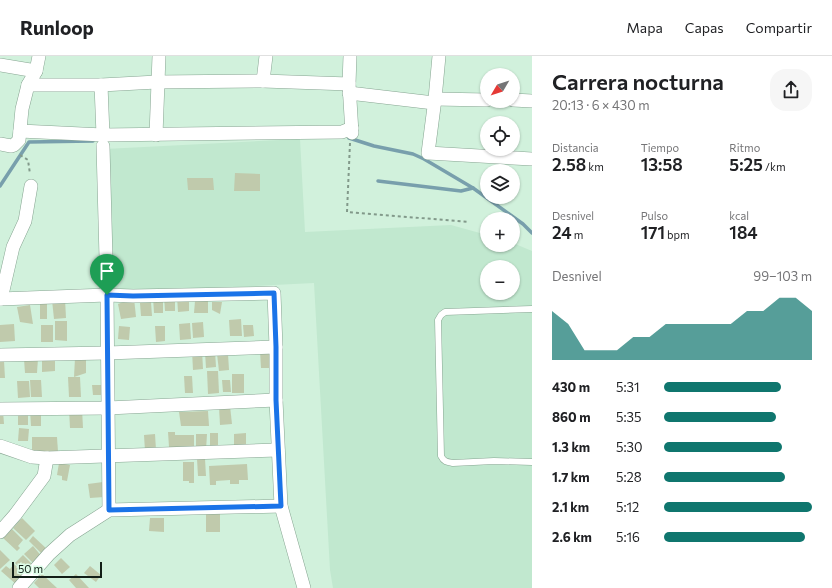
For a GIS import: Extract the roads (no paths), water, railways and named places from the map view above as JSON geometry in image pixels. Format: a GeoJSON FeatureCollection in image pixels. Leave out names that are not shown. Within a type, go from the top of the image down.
{"type":"FeatureCollection","features":[{"type":"Feature","properties":{"kind":"street"},"geometry":{"type":"LineString","coordinates":[[0,144],[11,146],[19,140],[22,109],[28,85],[36,71],[39,56]]}},
{"type":"Feature","properties":{"kind":"street"},"geometry":{"type":"LineString","coordinates":[[156,134],[159,56]]}},
{"type":"Feature","properties":{"kind":"street"},"geometry":{"type":"LineString","coordinates":[[263,81],[266,56]]}},
{"type":"Feature","properties":{"kind":"street"},"geometry":{"type":"LineString","coordinates":[[20,131],[103,141],[156,134],[342,132],[351,135],[349,88],[350,56]]}},
{"type":"Feature","properties":{"kind":"street"},"geometry":{"type":"LineString","coordinates":[[439,56],[428,153],[532,159]]}},
{"type":"Feature","properties":{"kind":"street"},"geometry":{"type":"LineString","coordinates":[[0,65],[36,71]]}},
{"type":"Feature","properties":{"kind":"street"},"geometry":{"type":"LineString","coordinates":[[28,85],[101,85],[157,82],[263,81],[349,88],[435,101],[480,100]]}},
{"type":"Feature","properties":{"kind":"street"},"geometry":{"type":"LineString","coordinates":[[101,85],[107,295],[109,510]]}},
{"type":"Feature","properties":{"kind":"street"},"geometry":{"type":"LineString","coordinates":[[520,100],[532,101]]}},
{"type":"Feature","properties":{"kind":"street"},"geometry":{"type":"LineString","coordinates":[[31,186],[25,221],[13,247],[1,299],[107,295],[133,296],[274,293],[276,400],[281,506],[304,588]]}},
{"type":"Feature","properties":{"kind":"street"},"geometry":{"type":"LineString","coordinates":[[0,355],[276,347]]}},
{"type":"Feature","properties":{"kind":"street"},"geometry":{"type":"LineString","coordinates":[[0,409],[108,408],[276,400]]}},
{"type":"Feature","properties":{"kind":"street"},"geometry":{"type":"LineString","coordinates":[[0,446],[32,457],[47,458],[278,450]]}},
{"type":"Feature","properties":{"kind":"street"},"geometry":{"type":"LineString","coordinates":[[0,532],[15,515],[44,476],[47,458]]}},
{"type":"Feature","properties":{"kind":"street"},"geometry":{"type":"LineString","coordinates":[[19,588],[49,554],[70,535],[109,510],[281,506]]}},
{"type":"Feature","properties":{"kind":"lane"},"geometry":{"type":"LineString","coordinates":[[532,309],[445,312],[438,320],[441,456],[443,460],[453,463],[494,461],[532,462]]}},
{"type":"Feature","properties":{"kind":"waterway"},"geometry":{"type":"LineString","coordinates":[[349,138],[374,146],[413,154],[424,159],[473,188],[523,224],[532,233]]}},
{"type":"Feature","properties":{"kind":"waterway"},"geometry":{"type":"LineString","coordinates":[[0,186],[29,142],[93,141]]}},
{"type":"Feature","properties":{"kind":"waterway"},"geometry":{"type":"LineString","coordinates":[[378,181],[461,191],[473,188]]}}]}
